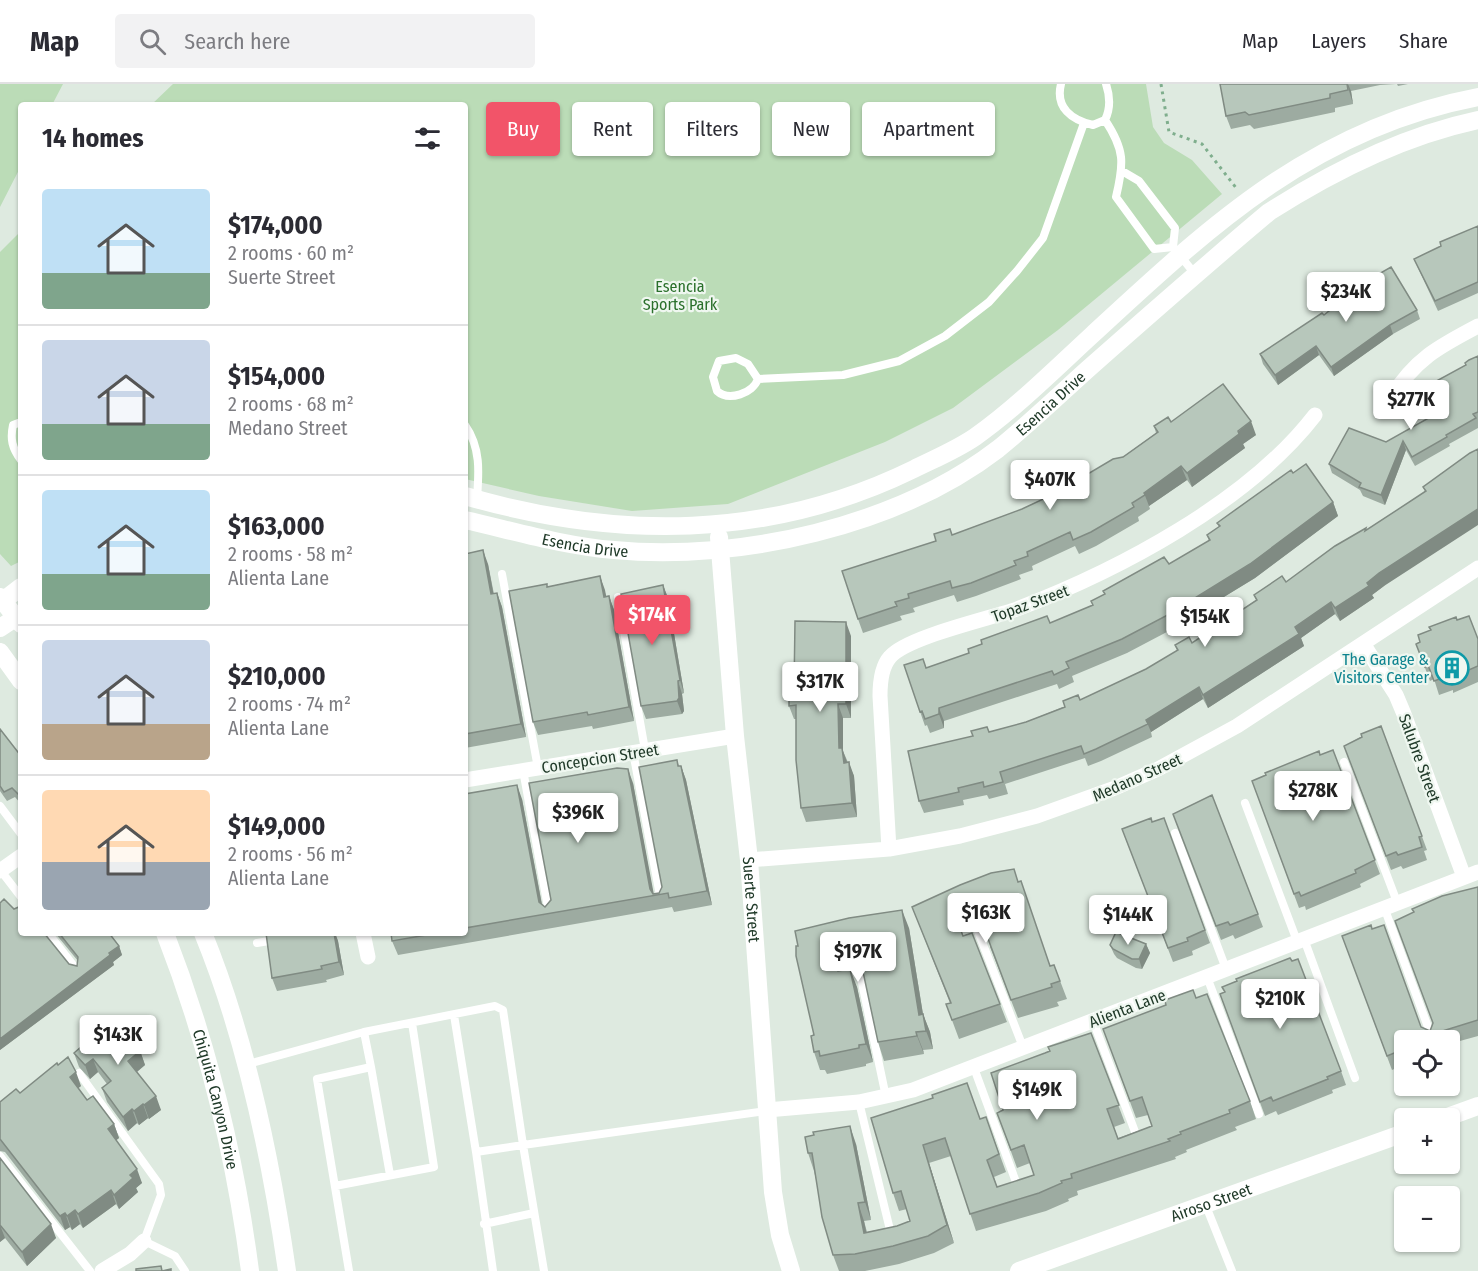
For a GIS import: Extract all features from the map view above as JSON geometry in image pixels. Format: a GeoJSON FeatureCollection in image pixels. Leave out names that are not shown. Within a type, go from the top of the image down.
{"type":"FeatureCollection","features":[{"type":"Feature","properties":{"kind":"street","name":"Esencia Drive"},"geometry":{"type":"LineString","coordinates":[[471,498],[609,525],[718,526],[789,515],[837,501],[888,482],[973,438],[1015,405],[1176,251],[1246,200],[1327,150],[1366,132],[1411,114],[1478,97]]}},
{"type":"Feature","properties":{"kind":"street","name":"Esencia Drive"},"geometry":{"type":"LineString","coordinates":[[468,521],[576,545],[614,550],[720,549],[801,537],[881,512],[938,486],[997,449],[1195,274],[1269,212],[1309,186],[1393,146],[1478,120]]}},
{"type":"Feature","properties":{"kind":"street"},"geometry":{"type":"LineString","coordinates":[[1390,399],[1406,374],[1437,347],[1478,326]]}},
{"type":"Feature","properties":{"kind":"street","name":"Topaz Street"},"geometry":{"type":"LineString","coordinates":[[889,849],[880,696],[880,679],[889,657],[908,645],[1080,585],[1136,556],[1259,474],[1292,446],[1315,416]]}},
{"type":"Feature","properties":{"kind":"street","name":"Suerte Street"},"geometry":{"type":"LineString","coordinates":[[718,526],[735,736],[749,860],[773,1192],[780,1235],[791,1271]]}},
{"type":"Feature","properties":{"kind":"street","name":"Medano Street"},"geometry":{"type":"LineString","coordinates":[[749,860],[889,849],[960,836],[1037,816],[1158,770],[1237,726],[1478,569]]}},
{"type":"Feature","properties":{"kind":"street"},"geometry":{"type":"LineString","coordinates":[[18,589],[1,600],[18,616]]}},
{"type":"Feature","properties":{"kind":"street"},"geometry":{"type":"LineString","coordinates":[[0,628],[18,619]]}},
{"type":"Feature","properties":{"kind":"street","name":"Salubre Street"},"geometry":{"type":"LineString","coordinates":[[1364,645],[1396,695],[1471,874]]}},
{"type":"Feature","properties":{"kind":"street"},"geometry":{"type":"LineString","coordinates":[[0,652],[18,677]]}},
{"type":"Feature","properties":{"kind":"street","name":"Concepcion Street"},"geometry":{"type":"LineString","coordinates":[[468,779],[735,736]]}},
{"type":"Feature","properties":{"kind":"street"},"geometry":{"type":"LineString","coordinates":[[0,871],[18,858]]}},
{"type":"Feature","properties":{"kind":"street","name":"Alienta Lane"},"geometry":{"type":"LineString","coordinates":[[767,1110],[859,1102],[886,1096],[974,1068],[1471,874]]}},
{"type":"Feature","properties":{"kind":"street","name":"Chiquita Canyon Drive"},"geometry":{"type":"LineString","coordinates":[[166,936],[197,1020],[238,1197],[250,1271]]}},
{"type":"Feature","properties":{"kind":"street","name":"Chiquita Canyon Drive"},"geometry":{"type":"LineString","coordinates":[[203,936],[245,1064],[275,1194],[287,1271]]}},
{"type":"Feature","properties":{"kind":"street"},"geometry":{"type":"LineString","coordinates":[[364,936],[368,957]]}},
{"type":"Feature","properties":{"kind":"street"},"geometry":{"type":"LineString","coordinates":[[1460,1112],[1478,1106]]}},
{"type":"Feature","properties":{"kind":"street","name":"Airoso Street"},"geometry":{"type":"LineString","coordinates":[[1019,1271],[1206,1206],[1394,1137]]}},
{"type":"Feature","properties":{"kind":"street"},"geometry":{"type":"LineString","coordinates":[[102,1271],[130,1254],[144,1241]]}},
{"type":"Feature","properties":{"kind":"lane"},"geometry":{"type":"LineString","coordinates":[[1060,84],[1060,104],[1074,118],[1094,125],[1105,120],[1109,106],[1106,84]]}},
{"type":"Feature","properties":{"kind":"lane"},"geometry":{"type":"LineString","coordinates":[[1105,120],[1119,141],[1122,171],[1116,197],[1154,249],[1176,251]]}},
{"type":"Feature","properties":{"kind":"lane"},"geometry":{"type":"LineString","coordinates":[[758,379],[752,367],[736,358],[719,361],[713,376],[717,391],[726,395],[748,391],[758,379],[843,375],[899,361],[945,336],[1003,286],[1042,238],[1084,123]]}},
{"type":"Feature","properties":{"kind":"lane"},"geometry":{"type":"LineString","coordinates":[[1122,171],[1139,181],[1174,228],[1176,251],[1195,274]]}},
{"type":"Feature","properties":{"kind":"lane"},"geometry":{"type":"LineString","coordinates":[[18,423],[13,424],[10,438],[18,456]]}},
{"type":"Feature","properties":{"kind":"lane"},"geometry":{"type":"LineString","coordinates":[[468,430],[479,457],[471,498]]}},
{"type":"Feature","properties":{"kind":"lane"},"geometry":{"type":"LineString","coordinates":[[502,574],[550,915]]}},
{"type":"Feature","properties":{"kind":"lane"},"geometry":{"type":"LineString","coordinates":[[618,597],[661,902]]}},
{"type":"Feature","properties":{"kind":"lane"},"geometry":{"type":"LineString","coordinates":[[1344,762],[1429,1030]]}},
{"type":"Feature","properties":{"kind":"lane"},"geometry":{"type":"LineString","coordinates":[[1245,802],[1355,1078]]}},
{"type":"Feature","properties":{"kind":"lane"},"geometry":{"type":"LineString","coordinates":[[0,807],[18,830]]}},
{"type":"Feature","properties":{"kind":"lane"},"geometry":{"type":"LineString","coordinates":[[1175,833],[1226,969]]}},
{"type":"Feature","properties":{"kind":"lane"},"geometry":{"type":"LineString","coordinates":[[0,871],[18,893]]}},
{"type":"Feature","properties":{"kind":"lane"},"geometry":{"type":"LineString","coordinates":[[977,929],[1023,1047]]}},
{"type":"Feature","properties":{"kind":"lane"},"geometry":{"type":"LineString","coordinates":[[50,936],[77,970]]}},
{"type":"Feature","properties":{"kind":"lane"},"geometry":{"type":"LineString","coordinates":[[256,943],[287,938]]}},
{"type":"Feature","properties":{"kind":"lane"},"geometry":{"type":"LineString","coordinates":[[858,964],[886,1096]]}},
{"type":"Feature","properties":{"kind":"lane"},"geometry":{"type":"LineString","coordinates":[[1207,977],[1259,1113]]}},
{"type":"Feature","properties":{"kind":"lane"},"geometry":{"type":"LineString","coordinates":[[245,1064],[364,1032],[495,1006],[503,1010],[544,1271]]}},
{"type":"Feature","properties":{"kind":"lane"},"geometry":{"type":"LineString","coordinates":[[454,1015],[476,1152],[484,1224],[493,1271]]}},
{"type":"Feature","properties":{"kind":"lane"},"geometry":{"type":"LineString","coordinates":[[1093,1022],[1137,1137]]}},
{"type":"Feature","properties":{"kind":"lane"},"geometry":{"type":"LineString","coordinates":[[335,1186],[434,1167],[412,1023]]}},
{"type":"Feature","properties":{"kind":"lane"},"geometry":{"type":"LineString","coordinates":[[364,1032],[390,1176]]}},
{"type":"Feature","properties":{"kind":"lane"},"geometry":{"type":"LineString","coordinates":[[349,1271],[317,1078],[371,1067]]}},
{"type":"Feature","properties":{"kind":"lane"},"geometry":{"type":"LineString","coordinates":[[974,1068],[1016,1182]]}},
{"type":"Feature","properties":{"kind":"lane"},"geometry":{"type":"LineString","coordinates":[[79,1073],[159,1184],[161,1195],[144,1241],[176,1256],[185,1271]]}},
{"type":"Feature","properties":{"kind":"lane"},"geometry":{"type":"LineString","coordinates":[[859,1102],[891,1234]]}},
{"type":"Feature","properties":{"kind":"lane"},"geometry":{"type":"LineString","coordinates":[[476,1152],[767,1110]]}},
{"type":"Feature","properties":{"kind":"lane"},"geometry":{"type":"LineString","coordinates":[[0,1156],[90,1271]]}},
{"type":"Feature","properties":{"kind":"lane"},"geometry":{"type":"LineString","coordinates":[[1206,1206],[1232,1271]]}},
{"type":"Feature","properties":{"kind":"lane"},"geometry":{"type":"LineString","coordinates":[[484,1224],[534,1213]]}},
{"type":"Feature","properties":{"kind":"path"},"geometry":{"type":"LineString","coordinates":[[1161,84],[1169,132],[1202,144],[1246,200]]}},
{"type":"Feature","properties":{"kind":"green space"},"geometry":{"type":"Polygon","coordinates":[[[0,84],[63,84],[54,102],[18,102],[18,172],[0,207],[0,84]]]}},
{"type":"Feature","properties":{"kind":"green space","name":"Esencia Sports Park"},"geometry":{"type":"Polygon","coordinates":[[[173,84],[1146,84],[1153,127],[1164,143],[1192,160],[1222,194],[1058,330],[953,408],[885,442],[728,504],[632,511],[539,496],[468,480],[468,102],[154,102],[173,84]]]}},
{"type":"Feature","properties":{"kind":"green space"},"geometry":{"type":"Polygon","coordinates":[[[18,234],[18,562],[11,566],[0,554],[0,252],[18,234]]]}},
{"type":"Feature","properties":{"kind":"building"},"geometry":{"type":"Polygon","coordinates":[[[1220,84],[1347,84],[1348,90],[1330,94],[1330,98],[1249,115],[1245,112],[1226,116],[1220,84]]]}},
{"type":"Feature","properties":{"kind":"building"},"geometry":{"type":"Polygon","coordinates":[[[1478,226],[1478,282],[1435,301],[1414,259],[1441,246],[1440,242],[1478,226]]]}},
{"type":"Feature","properties":{"kind":"building"},"geometry":{"type":"Polygon","coordinates":[[[1391,267],[1417,310],[1390,325],[1331,367],[1316,346],[1275,375],[1260,354],[1322,313],[1324,315],[1363,283],[1391,267]]]}},
{"type":"Feature","properties":{"kind":"building"},"geometry":{"type":"Polygon","coordinates":[[[1478,356],[1478,412],[1473,414],[1476,418],[1412,457],[1403,441],[1381,495],[1359,487],[1361,483],[1329,464],[1349,428],[1386,442],[1443,410],[1429,385],[1478,356]]]}},
{"type":"Feature","properties":{"kind":"building"},"geometry":{"type":"Polygon","coordinates":[[[1223,384],[1251,421],[1238,431],[1239,434],[1187,473],[1181,466],[1132,503],[1134,507],[1073,540],[1070,532],[1027,552],[1028,556],[1014,561],[1016,565],[971,583],[952,588],[950,581],[908,594],[909,598],[895,602],[897,606],[858,619],[842,571],[936,541],[934,534],[950,529],[952,535],[1022,509],[1052,495],[1049,489],[1064,481],[1066,487],[1113,459],[1123,457],[1158,432],[1154,426],[1168,417],[1171,422],[1223,384]]]}},
{"type":"Feature","properties":{"kind":"building"},"geometry":{"type":"Polygon","coordinates":[[[1478,449],[1478,509],[1379,573],[1367,583],[1369,586],[1335,608],[1331,602],[1295,627],[1299,634],[1203,695],[1199,687],[1146,720],[1148,724],[1084,754],[1081,746],[1000,772],[1003,782],[984,787],[983,782],[958,788],[959,792],[919,801],[908,751],[973,736],[971,731],[987,727],[989,732],[1026,722],[1065,707],[1063,701],[1078,695],[1080,700],[1146,669],[1178,650],[1175,645],[1189,637],[1192,643],[1257,600],[1254,595],[1282,576],[1286,582],[1335,546],[1366,528],[1365,531],[1426,491],[1423,487],[1478,449]]]}},
{"type":"Feature","properties":{"kind":"building"},"geometry":{"type":"Polygon","coordinates":[[[1306,464],[1333,502],[1250,564],[1190,601],[1193,606],[1179,614],[1177,610],[1122,639],[1066,662],[1069,668],[1054,675],[1052,671],[939,708],[939,714],[925,719],[922,711],[920,712],[904,665],[923,659],[926,668],[969,653],[968,649],[982,644],[981,640],[1047,616],[1050,623],[1093,605],[1091,601],[1105,594],[1103,591],[1164,557],[1169,564],[1210,540],[1207,535],[1220,526],[1217,523],[1291,470],[1293,473],[1306,464]]]}},
{"type":"Feature","properties":{"kind":"building"},"geometry":{"type":"Polygon","coordinates":[[[483,550],[491,594],[497,593],[521,724],[468,733],[468,553],[483,550]]]}},
{"type":"Feature","properties":{"kind":"building"},"geometry":{"type":"Polygon","coordinates":[[[600,576],[604,597],[609,596],[629,707],[533,722],[509,591],[547,584],[547,587],[600,576]]]}},
{"type":"Feature","properties":{"kind":"building"},"geometry":{"type":"Polygon","coordinates":[[[663,585],[680,680],[678,681],[679,698],[677,701],[641,706],[621,594],[663,585]]]}},
{"type":"Feature","properties":{"kind":"building","name":"The Garage & Visitors Center"},"geometry":{"type":"Polygon","coordinates":[[[1469,616],[1478,639],[1478,666],[1448,679],[1448,676],[1434,681],[1428,665],[1425,667],[1416,644],[1420,642],[1418,635],[1431,630],[1429,627],[1456,617],[1457,620],[1469,616]]]}},
{"type":"Feature","properties":{"kind":"building"},"geometry":{"type":"Polygon","coordinates":[[[795,621],[846,622],[846,704],[838,704],[839,748],[842,748],[844,763],[849,762],[852,803],[801,808],[796,760],[796,705],[789,706],[789,689],[794,689],[795,621]]]}},
{"type":"Feature","properties":{"kind":"building"},"geometry":{"type":"Polygon","coordinates":[[[1381,726],[1422,836],[1419,837],[1422,847],[1398,855],[1396,852],[1386,856],[1344,746],[1362,737],[1361,734],[1381,726]]]}},
{"type":"Feature","properties":{"kind":"building"},"geometry":{"type":"Polygon","coordinates":[[[0,729],[18,752],[18,794],[12,788],[4,792],[0,786],[0,729]]]}},
{"type":"Feature","properties":{"kind":"building"},"geometry":{"type":"Polygon","coordinates":[[[1333,750],[1375,860],[1355,870],[1356,873],[1301,896],[1299,892],[1294,894],[1252,781],[1266,775],[1265,773],[1319,751],[1320,755],[1333,750]]]}},
{"type":"Feature","properties":{"kind":"building"},"geometry":{"type":"Polygon","coordinates":[[[677,760],[678,766],[681,766],[707,891],[669,898],[668,893],[468,927],[468,793],[517,785],[539,902],[545,907],[551,900],[529,783],[617,768],[628,769],[650,889],[653,894],[659,893],[662,887],[639,767],[677,760]]]}},
{"type":"Feature","properties":{"kind":"building"},"geometry":{"type":"Polygon","coordinates":[[[1212,795],[1258,914],[1230,925],[1228,922],[1216,926],[1173,814],[1212,795]]]}},
{"type":"Feature","properties":{"kind":"building"},"geometry":{"type":"Polygon","coordinates":[[[1151,818],[1152,822],[1164,818],[1205,930],[1187,938],[1188,941],[1168,948],[1122,829],[1151,818]]]}},
{"type":"Feature","properties":{"kind":"building"},"geometry":{"type":"Polygon","coordinates":[[[1014,869],[1018,882],[1021,881],[1050,966],[1054,965],[1060,981],[1051,984],[1052,987],[1011,1000],[984,928],[997,924],[986,895],[952,907],[963,936],[972,933],[1000,1004],[952,1020],[946,1004],[951,1003],[912,907],[991,873],[1014,869]]]}},
{"type":"Feature","properties":{"kind":"building"},"geometry":{"type":"Polygon","coordinates":[[[1478,887],[1478,1020],[1446,1030],[1430,1030],[1433,1023],[1395,921],[1414,912],[1412,909],[1442,896],[1478,887]]]}},
{"type":"Feature","properties":{"kind":"building"},"geometry":{"type":"Polygon","coordinates":[[[4,899],[14,909],[18,907],[18,936],[46,936],[69,964],[77,966],[78,957],[61,936],[111,936],[119,946],[0,1039],[0,903],[4,899]]]}},
{"type":"Feature","properties":{"kind":"building"},"geometry":{"type":"Polygon","coordinates":[[[902,910],[919,1015],[923,1014],[926,1031],[916,1032],[917,1036],[878,1042],[862,967],[873,964],[868,934],[833,940],[838,971],[850,969],[866,1044],[859,1045],[859,1048],[820,1056],[819,1051],[814,1052],[811,1036],[814,1035],[796,956],[796,946],[798,946],[795,931],[849,918],[902,910]]]}},
{"type":"Feature","properties":{"kind":"building"},"geometry":{"type":"Polygon","coordinates":[[[1371,925],[1372,929],[1384,925],[1421,1027],[1428,1030],[1394,1030],[1394,1053],[1387,1056],[1342,936],[1371,925]]]}},
{"type":"Feature","properties":{"kind":"building"},"geometry":{"type":"Polygon","coordinates":[[[1116,932],[1146,944],[1139,959],[1132,959],[1113,949],[1110,945],[1116,932]]]}},
{"type":"Feature","properties":{"kind":"building"},"geometry":{"type":"Polygon","coordinates":[[[266,936],[335,936],[339,962],[321,966],[322,969],[272,978],[266,936]]]}},
{"type":"Feature","properties":{"kind":"building"},"geometry":{"type":"Polygon","coordinates":[[[391,936],[421,936],[392,941],[391,936]]]}},
{"type":"Feature","properties":{"kind":"building"},"geometry":{"type":"Polygon","coordinates":[[[1290,958],[1292,961],[1298,959],[1341,1071],[1327,1077],[1328,1079],[1273,1101],[1271,1097],[1260,1102],[1220,994],[1225,992],[1222,987],[1237,981],[1236,979],[1290,958]]]}},
{"type":"Feature","properties":{"kind":"building"},"geometry":{"type":"Polygon","coordinates":[[[1193,990],[1196,998],[1207,994],[1250,1101],[1229,1110],[1230,1113],[1180,1132],[1181,1134],[1168,1139],[1170,1141],[1071,1174],[1072,1178],[1061,1181],[1062,1183],[1039,1193],[970,1214],[945,1138],[923,1145],[947,1225],[928,1236],[893,1246],[855,1254],[833,1255],[822,1217],[812,1153],[808,1153],[805,1137],[814,1135],[813,1132],[850,1126],[865,1202],[858,1203],[864,1233],[910,1221],[901,1191],[893,1193],[871,1118],[933,1098],[932,1095],[967,1083],[980,1119],[986,1117],[999,1154],[987,1160],[997,1187],[1034,1175],[1024,1145],[1011,1150],[997,1113],[1003,1110],[991,1073],[1050,1051],[1048,1047],[1091,1033],[1119,1105],[1107,1109],[1118,1139],[1152,1126],[1142,1097],[1130,1101],[1103,1029],[1166,1005],[1165,1001],[1168,999],[1193,990]]]}},
{"type":"Feature","properties":{"kind":"building"},"geometry":{"type":"Polygon","coordinates":[[[113,1019],[120,1027],[125,1022],[136,1035],[131,1039],[140,1051],[128,1061],[156,1096],[134,1111],[132,1109],[123,1117],[102,1088],[111,1081],[93,1059],[85,1065],[74,1053],[113,1019]]]}},
{"type":"Feature","properties":{"kind":"building"},"geometry":{"type":"Polygon","coordinates":[[[68,1057],[76,1072],[70,1077],[87,1100],[93,1096],[114,1124],[108,1129],[137,1169],[130,1175],[133,1178],[114,1195],[111,1190],[78,1214],[75,1210],[67,1216],[65,1213],[60,1216],[0,1139],[0,1102],[16,1089],[20,1093],[68,1057]]]}},
{"type":"Feature","properties":{"kind":"building"},"geometry":{"type":"Polygon","coordinates":[[[0,1158],[51,1224],[22,1252],[0,1225],[0,1158]]]}},
{"type":"Feature","properties":{"kind":"building"},"geometry":{"type":"Polygon","coordinates":[[[161,1266],[162,1271],[136,1271],[136,1269],[161,1266]]]}},
{"type":"Feature","properties":{"kind":"place","name":"The Garage & Visitors Center"},"geometry":{"type":"Point","coordinates":[1452,668]}}]}
